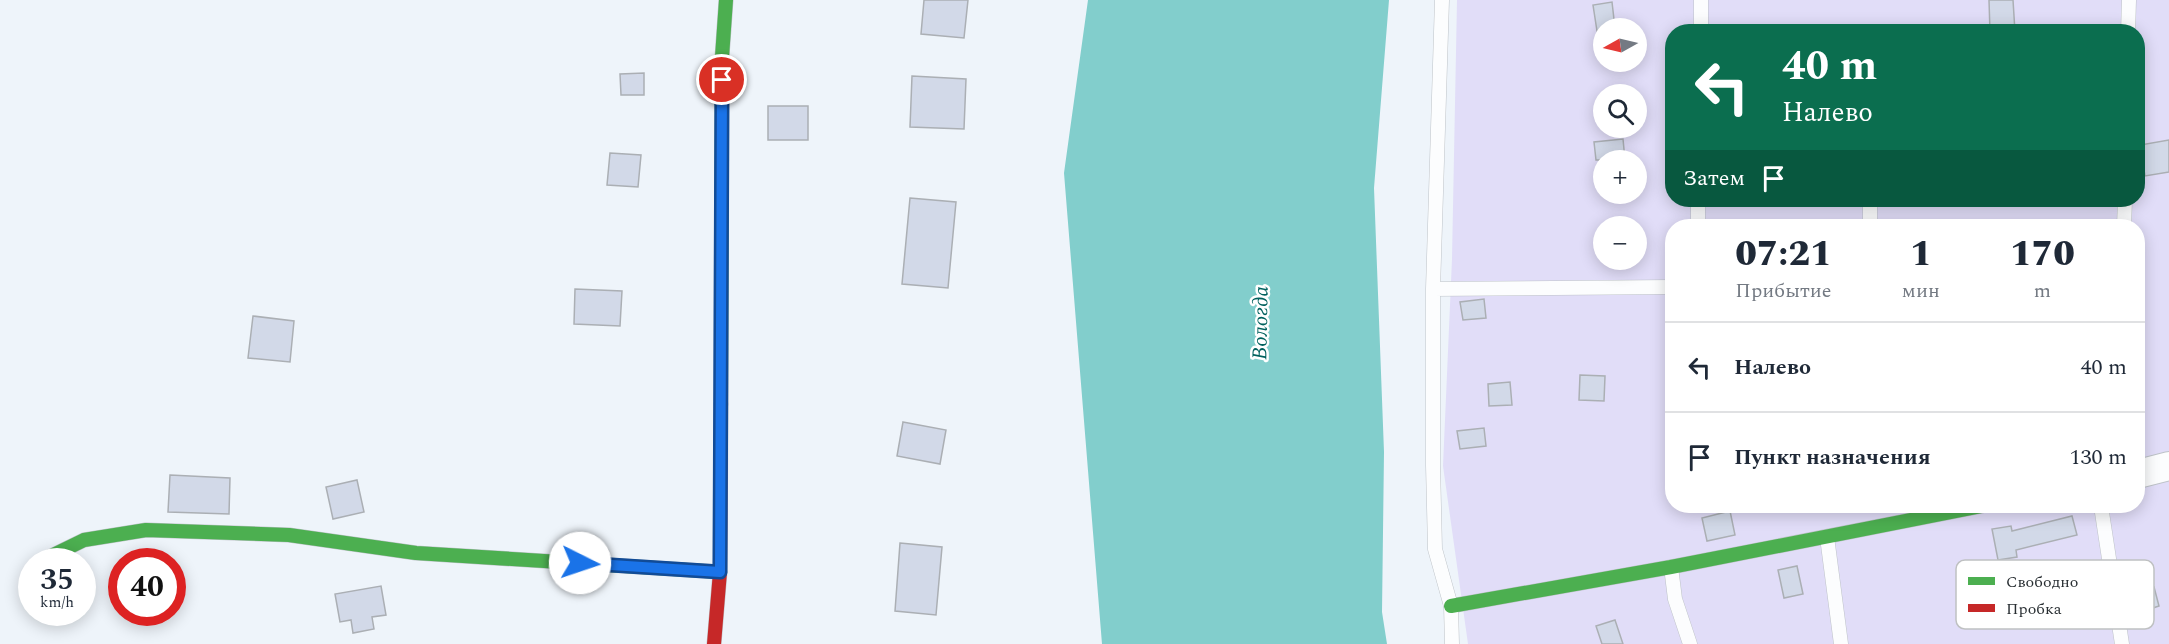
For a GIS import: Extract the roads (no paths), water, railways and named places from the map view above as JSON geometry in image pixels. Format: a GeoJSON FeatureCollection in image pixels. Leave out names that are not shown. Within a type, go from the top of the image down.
{"type":"FeatureCollection","features":[{"type":"Feature","properties":{"kind":"street"},"geometry":{"type":"LineString","coordinates":[[714,644],[720,572],[722,69],[726,0]]}},
{"type":"Feature","properties":{"kind":"street"},"geometry":{"type":"LineString","coordinates":[[2145,472],[2169,466]]}},
{"type":"Feature","properties":{"kind":"street"},"geometry":{"type":"LineString","coordinates":[[1450,606],[1671,567],[1827,537],[1876,522],[1936,513]]}},
{"type":"Feature","properties":{"kind":"street"},"geometry":{"type":"LineString","coordinates":[[68,548],[84,540],[146,530],[289,536],[416,553],[720,572]]}},
{"type":"Feature","properties":{"kind":"lane"},"geometry":{"type":"LineString","coordinates":[[1442,0],[1433,289],[1435,549],[1450,606],[1452,644]]}},
{"type":"Feature","properties":{"kind":"lane"},"geometry":{"type":"LineString","coordinates":[[1701,0],[1701,24]]}},
{"type":"Feature","properties":{"kind":"lane"},"geometry":{"type":"LineString","coordinates":[[2128,24],[2129,0]]}},
{"type":"Feature","properties":{"kind":"lane"},"geometry":{"type":"LineString","coordinates":[[1433,289],[1665,287]]}},
{"type":"Feature","properties":{"kind":"lane"},"geometry":{"type":"LineString","coordinates":[[2102,513],[2109,560]]}},
{"type":"Feature","properties":{"kind":"lane"},"geometry":{"type":"LineString","coordinates":[[1827,537],[1841,644]]}},
{"type":"Feature","properties":{"kind":"lane"},"geometry":{"type":"LineString","coordinates":[[1671,567],[1676,599],[1690,644]]}},
{"type":"Feature","properties":{"kind":"lane"},"geometry":{"type":"LineString","coordinates":[[2120,629],[2122,644]]}},
{"type":"Feature","properties":{"kind":"water","name":"Вологда"},"geometry":{"type":"Polygon","coordinates":[[[1088,0],[1389,0],[1374,188],[1384,452],[1382,612],[1387,644],[1102,644],[1064,173],[1088,0]]]}}]}
